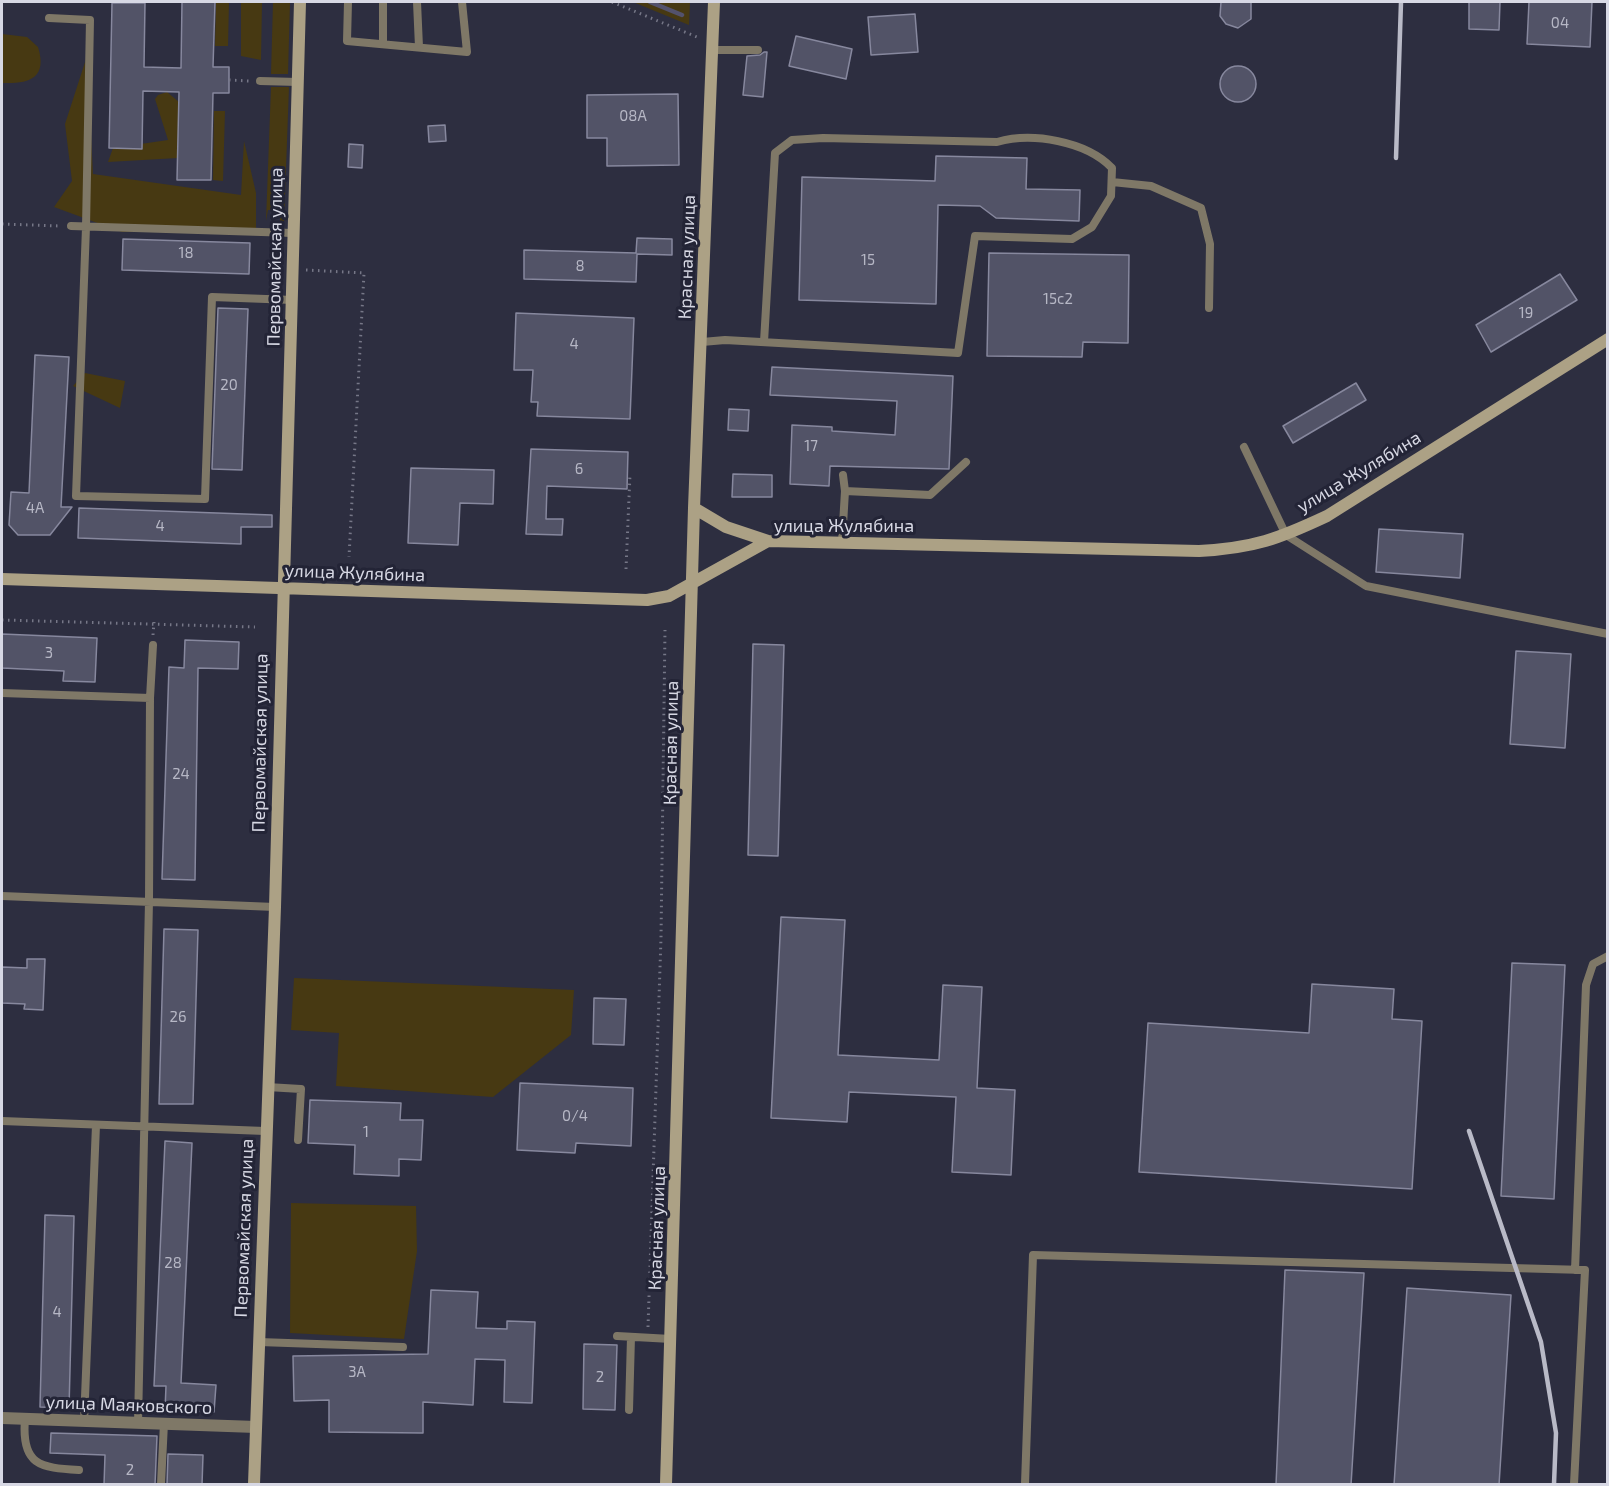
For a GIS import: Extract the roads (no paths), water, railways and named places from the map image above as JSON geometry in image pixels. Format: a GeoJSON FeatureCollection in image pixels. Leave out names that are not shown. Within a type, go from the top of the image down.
{"type":"FeatureCollection","features":[{"type":"Feature","properties":{"kind":"main road","name":"Первомайская улица"},"geometry":{"type":"LineString","coordinates":[[254,1485],[265,1131],[275,907],[300,2]]}},
{"type":"Feature","properties":{"kind":"main road","name":"Красная улица"},"geometry":{"type":"LineString","coordinates":[[666,1485],[694,508],[715,2]]}},
{"type":"Feature","properties":{"kind":"main road","name":"улица Жулябина"},"geometry":{"type":"LineString","coordinates":[[2,579],[647,600],[669,596],[768,542],[1199,550],[1248,547],[1286,535],[1327,516],[1608,339]]}},
{"type":"Feature","properties":{"kind":"main road"},"geometry":{"type":"LineString","coordinates":[[694,508],[726,527],[768,542]]}},
{"type":"Feature","properties":{"kind":"street","name":"улица Маяковского"},"geometry":{"type":"LineString","coordinates":[[2,1418],[256,1427]]}},
{"type":"Feature","properties":{"kind":"lane"},"geometry":{"type":"LineString","coordinates":[[348,2],[347,41],[467,52],[462,2]]}},
{"type":"Feature","properties":{"kind":"lane"},"geometry":{"type":"LineString","coordinates":[[382,2],[383,44]]}},
{"type":"Feature","properties":{"kind":"lane"},"geometry":{"type":"LineString","coordinates":[[417,2],[419,47]]}},
{"type":"Feature","properties":{"kind":"lane"},"geometry":{"type":"LineString","coordinates":[[49,18],[90,20],[86,227],[76,496],[205,499],[212,297],[293,300]]}},
{"type":"Feature","properties":{"kind":"lane"},"geometry":{"type":"LineString","coordinates":[[712,50],[758,50]]}},
{"type":"Feature","properties":{"kind":"lane"},"geometry":{"type":"LineString","coordinates":[[260,81],[298,82]]}},
{"type":"Feature","properties":{"kind":"lane"},"geometry":{"type":"LineString","coordinates":[[702,342],[764,342],[958,353],[975,236],[1072,239],[1092,227],[1111,196],[1112,168],[1100,156],[1060,142],[1014,137],[997,142],[868,137],[792,140],[775,153],[764,342]]}},
{"type":"Feature","properties":{"kind":"lane"},"geometry":{"type":"LineString","coordinates":[[1112,182],[1151,186],[1202,208],[1210,244],[1209,308]]}},
{"type":"Feature","properties":{"kind":"lane"},"geometry":{"type":"LineString","coordinates":[[71,226],[293,233]]}},
{"type":"Feature","properties":{"kind":"lane"},"geometry":{"type":"LineString","coordinates":[[1244,447],[1286,535],[1366,586],[1608,634]]}},
{"type":"Feature","properties":{"kind":"lane"},"geometry":{"type":"LineString","coordinates":[[845,491],[930,495],[966,462]]}},
{"type":"Feature","properties":{"kind":"lane"},"geometry":{"type":"LineString","coordinates":[[842,542],[845,491],[843,475]]}},
{"type":"Feature","properties":{"kind":"lane"},"geometry":{"type":"LineString","coordinates":[[138,1424],[149,901],[150,698],[153,645]]}},
{"type":"Feature","properties":{"kind":"lane"},"geometry":{"type":"LineString","coordinates":[[2,693],[150,698]]}},
{"type":"Feature","properties":{"kind":"lane"},"geometry":{"type":"LineString","coordinates":[[2,896],[275,907]]}},
{"type":"Feature","properties":{"kind":"lane"},"geometry":{"type":"LineString","coordinates":[[1575,1270],[1586,985],[1593,964],[1608,956]]}},
{"type":"Feature","properties":{"kind":"lane"},"geometry":{"type":"LineString","coordinates":[[267,1087],[301,1089],[298,1140]]}},
{"type":"Feature","properties":{"kind":"lane"},"geometry":{"type":"LineString","coordinates":[[2,1121],[265,1131]]}},
{"type":"Feature","properties":{"kind":"lane"},"geometry":{"type":"LineString","coordinates":[[84,1422],[96,1125]]}},
{"type":"Feature","properties":{"kind":"lane"},"geometry":{"type":"LineString","coordinates":[[1025,1485],[1033,1255],[1584,1270],[1574,1485]]}},
{"type":"Feature","properties":{"kind":"lane"},"geometry":{"type":"LineString","coordinates":[[617,1336],[671,1339]]}},
{"type":"Feature","properties":{"kind":"lane"},"geometry":{"type":"LineString","coordinates":[[629,1410],[632,1337]]}},
{"type":"Feature","properties":{"kind":"lane"},"geometry":{"type":"LineString","coordinates":[[259,1342],[403,1347]]}},
{"type":"Feature","properties":{"kind":"lane"},"geometry":{"type":"LineString","coordinates":[[25,1419],[24,1439],[28,1452],[39,1465],[47,1468],[80,1470]]}},
{"type":"Feature","properties":{"kind":"lane"},"geometry":{"type":"LineString","coordinates":[[161,1485],[164,1423]]}},
{"type":"Feature","properties":{"kind":"waterway"},"geometry":{"type":"LineString","coordinates":[[650,2],[682,15]]}},
{"type":"Feature","properties":{"kind":"railway"},"geometry":{"type":"LineString","coordinates":[[1396,158],[1401,2]]}},
{"type":"Feature","properties":{"kind":"railway"},"geometry":{"type":"LineString","coordinates":[[1469,1131],[1541,1342],[1556,1433],[1554,1484]]}}]}
